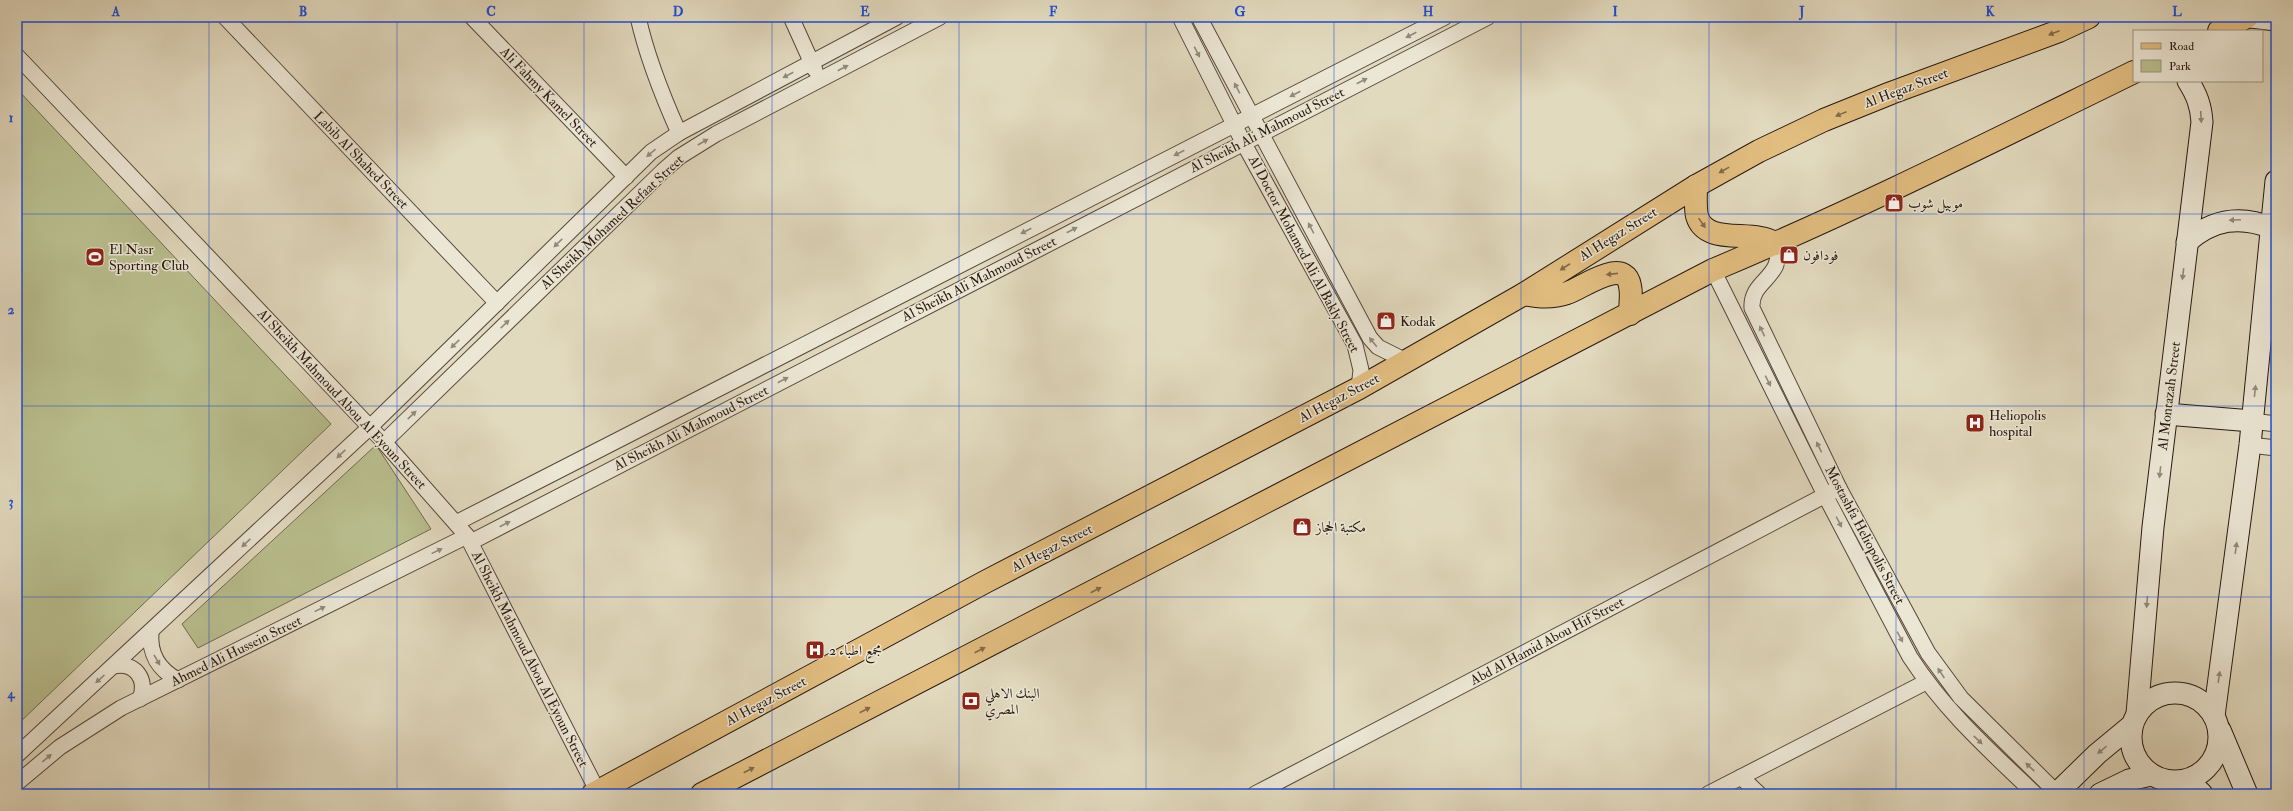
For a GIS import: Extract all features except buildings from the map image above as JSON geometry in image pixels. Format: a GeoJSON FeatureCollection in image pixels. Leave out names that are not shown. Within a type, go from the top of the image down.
{"type":"FeatureCollection","features":[{"type":"Feature","properties":{"kind":"main road","name":"Al Hegaz Street"},"geometry":{"type":"LineString","coordinates":[[595,793],[985,582],[1359,388],[1524,294],[1696,186],[1759,151],[1824,120],[1891,93],[2059,31],[2090,17]]}},
{"type":"Feature","properties":{"kind":"main road"},"geometry":{"type":"LineString","coordinates":[[2221,30],[2247,17]]}},
{"type":"Feature","properties":{"kind":"main road"},"geometry":{"type":"LineString","coordinates":[[717,791],[1713,270],[1776,244],[1933,171],[2133,72]]}},
{"type":"Feature","properties":{"kind":"main road"},"geometry":{"type":"LineString","coordinates":[[1696,186],[1698,217],[1707,230],[1722,236],[1761,236],[1776,244]]}},
{"type":"Feature","properties":{"kind":"main road"},"geometry":{"type":"LineString","coordinates":[[1524,294],[1539,297],[1569,293],[1605,275],[1615,272],[1625,276],[1630,285],[1630,314]]}},
{"type":"Feature","properties":{"kind":"street","name":"Labib Al Shahed Street"},"geometry":{"type":"LineString","coordinates":[[225,17],[497,303]]}},
{"type":"Feature","properties":{"kind":"street","name":"Ali Fahmy Kamel Street"},"geometry":{"type":"LineString","coordinates":[[472,17],[626,177]]}},
{"type":"Feature","properties":{"kind":"street"},"geometry":{"type":"LineString","coordinates":[[638,17],[645,46],[660,90],[679,132]]}},
{"type":"Feature","properties":{"kind":"street"},"geometry":{"type":"LineString","coordinates":[[791,17],[811,63],[821,80]]}},
{"type":"Feature","properties":{"kind":"street","name":"Al Sheikh Mohamed Refaat Street"},"geometry":{"type":"LineString","coordinates":[[370,427],[651,152],[679,132],[897,17]]}},
{"type":"Feature","properties":{"kind":"street","name":"Al Sheikh Mohamed Refaat Street"},"geometry":{"type":"LineString","coordinates":[[384,442],[663,171],[697,145],[940,17]]}},
{"type":"Feature","properties":{"kind":"street","name":"Al Doctor Mohamed Ali Al Bakly Street"},"geometry":{"type":"LineString","coordinates":[[1180,17],[1243,142],[1355,345],[1361,370],[1359,388]]}},
{"type":"Feature","properties":{"kind":"street","name":"Al Doctor Mohamed Ali Al Bakly Street"},"geometry":{"type":"LineString","coordinates":[[1199,17],[1370,338],[1378,347],[1406,361]]}},
{"type":"Feature","properties":{"kind":"street","name":"Al Sheikh Ali Mahmoud Street"},"geometry":{"type":"LineString","coordinates":[[456,523],[1445,17]]}},
{"type":"Feature","properties":{"kind":"street","name":"Al Sheikh Ali Mahmoud Street"},"geometry":{"type":"LineString","coordinates":[[469,539],[1488,17]]}},
{"type":"Feature","properties":{"kind":"street"},"geometry":{"type":"LineString","coordinates":[[2251,17],[2276,20]]}},
{"type":"Feature","properties":{"kind":"street","name":"Al Sheikh Mahmoud Abou Al Eyoun Street"},"geometry":{"type":"LineString","coordinates":[[17,56],[370,427],[469,539],[595,793]]}},
{"type":"Feature","properties":{"kind":"street","name":"Al Montazah Street"},"geometry":{"type":"LineString","coordinates":[[2135,720],[2153,526],[2202,122],[2201,107],[2196,92],[2189,82]]}},
{"type":"Feature","properties":{"kind":"street"},"geometry":{"type":"LineString","coordinates":[[2135,720],[2130,739],[2133,753],[2141,765],[2151,775],[2163,780],[2176,781],[2195,787],[2214,759],[2218,748],[2216,721],[2250,446],[2276,180]]}},
{"type":"Feature","properties":{"kind":"street"},"geometry":{"type":"LineString","coordinates":[[2187,242],[2198,232],[2227,221],[2258,222],[2272,228]]}},
{"type":"Feature","properties":{"kind":"street","name":"Mostashfa Heliopolis Street"},"geometry":{"type":"LineString","coordinates":[[1776,244],[1779,252],[1776,268],[1755,290],[1752,308],[1839,488],[1914,629],[1944,676],[1961,698],[2002,741],[2057,794]]}},
{"type":"Feature","properties":{"kind":"street","name":"Mostashfa Heliopolis Street"},"geometry":{"type":"LineString","coordinates":[[1713,270],[1825,495],[1910,657],[1926,682],[1961,724],[2035,794]]}},
{"type":"Feature","properties":{"kind":"street"},"geometry":{"type":"LineString","coordinates":[[2166,414],[2276,424]]}},
{"type":"Feature","properties":{"kind":"street"},"geometry":{"type":"LineString","coordinates":[[17,755],[370,427]]}},
{"type":"Feature","properties":{"kind":"street"},"geometry":{"type":"LineString","coordinates":[[2250,446],[2276,448]]}},
{"type":"Feature","properties":{"kind":"street","name":"Abd Al Hamid Abou Hif Street"},"geometry":{"type":"LineString","coordinates":[[1255,794],[1839,488]]}},
{"type":"Feature","properties":{"kind":"street","name":"Ahmed Ali Hussein Street"},"geometry":{"type":"LineString","coordinates":[[17,783],[60,747],[140,699],[469,539]]}},
{"type":"Feature","properties":{"kind":"street"},"geometry":{"type":"LineString","coordinates":[[151,632],[151,648],[158,663],[167,673],[178,680]]}},
{"type":"Feature","properties":{"kind":"street"},"geometry":{"type":"LineString","coordinates":[[114,666],[127,666],[139,673],[143,686],[140,699]]}},
{"type":"Feature","properties":{"kind":"street"},"geometry":{"type":"LineString","coordinates":[[1708,794],[1926,682]]}},
{"type":"Feature","properties":{"kind":"street"},"geometry":{"type":"LineString","coordinates":[[2057,794],[2097,754],[2135,720],[2152,700],[2171,693],[2191,696],[2208,707],[2216,721],[2247,794]]}},
{"type":"Feature","properties":{"kind":"street"},"geometry":{"type":"LineString","coordinates":[[2100,794],[2130,780],[2151,775]]}},
{"type":"Feature","properties":{"kind":"street"},"geometry":{"type":"LineString","coordinates":[[1741,777],[1759,794]]}},
{"type":"Feature","properties":{"kind":"green space","name":"El Nasr Sporting Club"},"geometry":{"type":"Polygon","coordinates":[[[17,89],[331,424],[17,725],[17,89]]]}},
{"type":"Feature","properties":{"kind":"green space"},"geometry":{"type":"Polygon","coordinates":[[[376,445],[431,529],[198,648],[182,624],[376,445]]]}},
{"type":"Feature","properties":{"kind":"place","name":"موبيل شوب"},"geometry":{"type":"Point","coordinates":[1894,203]}},
{"type":"Feature","properties":{"kind":"place","name":"فودافون"},"geometry":{"type":"Point","coordinates":[1789,255]}},
{"type":"Feature","properties":{"kind":"place","name":"El Nasr Sporting Club"},"geometry":{"type":"Point","coordinates":[95,257]}},
{"type":"Feature","properties":{"kind":"place","name":"Kodak"},"geometry":{"type":"Point","coordinates":[1386,321]}},
{"type":"Feature","properties":{"kind":"place","name":"Heliopolis hospital"},"geometry":{"type":"Point","coordinates":[1975,423]}},
{"type":"Feature","properties":{"kind":"place","name":"مكتبة الحجاز"},"geometry":{"type":"Point","coordinates":[1302,527]}},
{"type":"Feature","properties":{"kind":"place","name":"مجمع اطباء 2"},"geometry":{"type":"Point","coordinates":[815,650]}},
{"type":"Feature","properties":{"kind":"place","name":"البنك الاهلي المصري"},"geometry":{"type":"Point","coordinates":[971,701]}}]}
